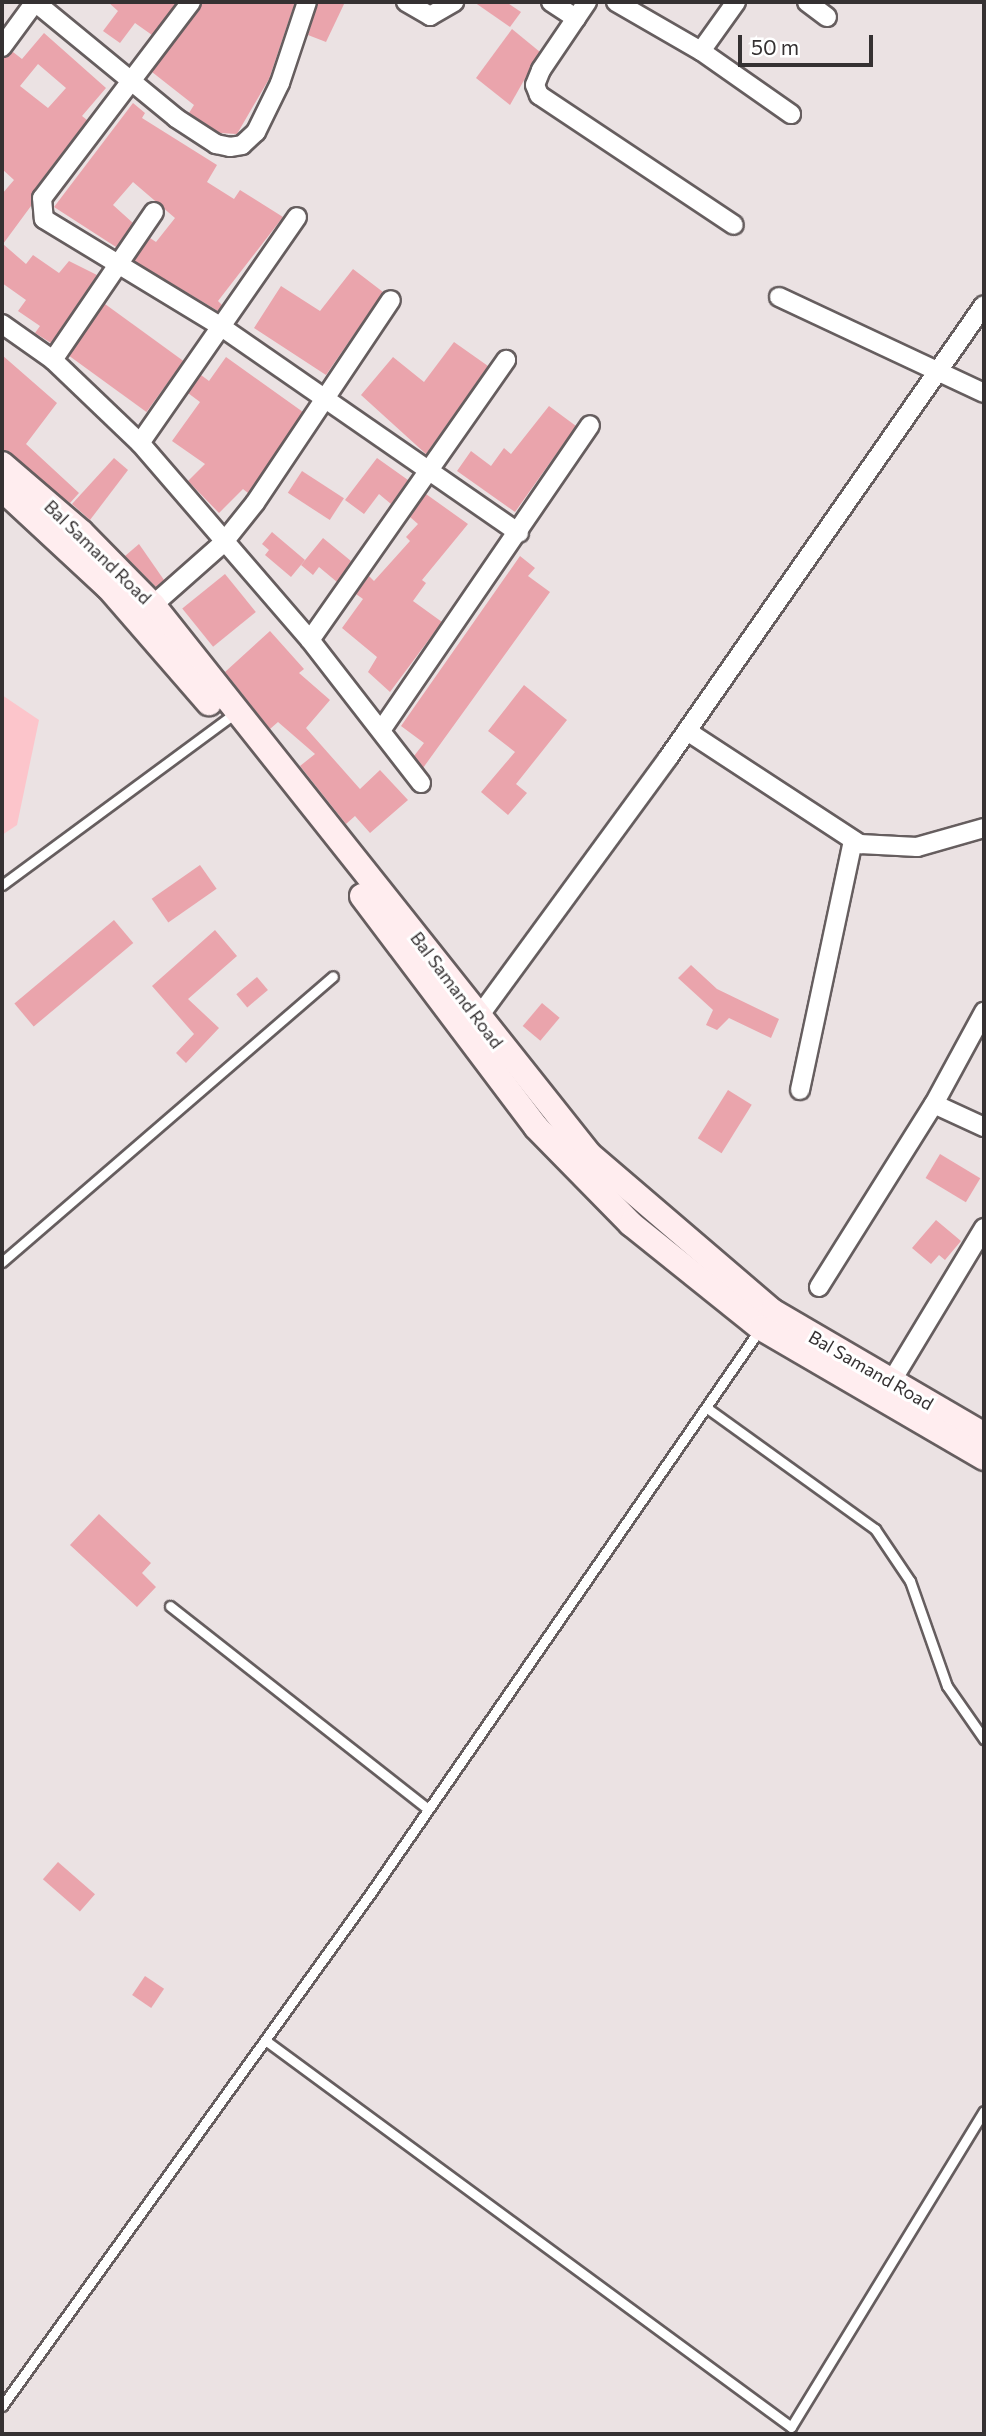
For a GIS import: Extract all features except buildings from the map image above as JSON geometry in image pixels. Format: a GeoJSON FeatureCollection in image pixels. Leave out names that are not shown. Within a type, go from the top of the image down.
{"type":"FeatureCollection","features":[{"type":"Feature","properties":{"kind":"main road","name":"Bal Samand Road"},"geometry":{"type":"LineString","coordinates":[[2,464],[81,532],[153,605],[230,716],[536,1127],[631,1224],[761,1328],[984,1458]]}},
{"type":"Feature","properties":{"kind":"main road","name":"Bal Samand Road"},"geometry":{"type":"LineString","coordinates":[[2,489],[108,587],[230,716],[589,1154],[656,1216],[772,1311],[984,1435]]}},
{"type":"Feature","properties":{"kind":"street"},"geometry":{"type":"LineString","coordinates":[[2,47],[35,2],[132,82],[216,144],[242,145],[256,132],[280,83],[307,2]]}},
{"type":"Feature","properties":{"kind":"street"},"geometry":{"type":"LineString","coordinates":[[191,2],[42,198],[40,210],[44,219],[223,328],[430,467],[519,533]]}},
{"type":"Feature","properties":{"kind":"street"},"geometry":{"type":"LineString","coordinates":[[406,2],[430,16],[454,2]]}},
{"type":"Feature","properties":{"kind":"street"},"geometry":{"type":"LineString","coordinates":[[551,2],[576,18]]}},
{"type":"Feature","properties":{"kind":"street"},"geometry":{"type":"LineString","coordinates":[[587,2],[541,70],[536,85],[539,96],[734,226]]}},
{"type":"Feature","properties":{"kind":"street"},"geometry":{"type":"LineString","coordinates":[[616,2],[701,51],[791,114]]}},
{"type":"Feature","properties":{"kind":"street"},"geometry":{"type":"LineString","coordinates":[[701,51],[736,2]]}},
{"type":"Feature","properties":{"kind":"street"},"geometry":{"type":"LineString","coordinates":[[807,2],[827,17]]}},
{"type":"Feature","properties":{"kind":"street"},"geometry":{"type":"LineString","coordinates":[[53,360],[120,267],[154,212]]}},
{"type":"Feature","properties":{"kind":"street"},"geometry":{"type":"LineString","coordinates":[[140,443],[223,328],[297,217]]}},
{"type":"Feature","properties":{"kind":"street"},"geometry":{"type":"LineString","coordinates":[[779,297],[984,393]]}},
{"type":"Feature","properties":{"kind":"street"},"geometry":{"type":"LineString","coordinates":[[153,605],[223,543],[328,398],[391,300]]}},
{"type":"Feature","properties":{"kind":"street"},"geometry":{"type":"LineString","coordinates":[[477,1019],[687,731],[984,305]]}},
{"type":"Feature","properties":{"kind":"street"},"geometry":{"type":"LineString","coordinates":[[2,324],[53,360],[140,443],[223,543],[310,640],[382,729],[421,783]]}},
{"type":"Feature","properties":{"kind":"street"},"geometry":{"type":"LineString","coordinates":[[310,640],[329,621],[430,467],[506,360]]}},
{"type":"Feature","properties":{"kind":"street"},"geometry":{"type":"LineString","coordinates":[[382,729],[519,533],[590,425]]}},
{"type":"Feature","properties":{"kind":"street"},"geometry":{"type":"LineString","coordinates":[[687,731],[853,841],[917,847],[984,828]]}},
{"type":"Feature","properties":{"kind":"street"},"geometry":{"type":"LineString","coordinates":[[800,1090],[853,841]]}},
{"type":"Feature","properties":{"kind":"street"},"geometry":{"type":"LineString","coordinates":[[819,1287],[934,1104],[984,1012]]}},
{"type":"Feature","properties":{"kind":"street"},"geometry":{"type":"LineString","coordinates":[[934,1104],[984,1127]]}},
{"type":"Feature","properties":{"kind":"street"},"geometry":{"type":"LineString","coordinates":[[891,1382],[984,1228]]}},
{"type":"Feature","properties":{"kind":"lane"},"geometry":{"type":"LineString","coordinates":[[2,885],[230,716]]}},
{"type":"Feature","properties":{"kind":"lane"},"geometry":{"type":"LineString","coordinates":[[2,1262],[333,976]]}},
{"type":"Feature","properties":{"kind":"lane"},"geometry":{"type":"LineString","coordinates":[[2,2406],[428,1809],[761,1328]]}},
{"type":"Feature","properties":{"kind":"lane"},"geometry":{"type":"LineString","coordinates":[[707,1408],[875,1529],[910,1581],[947,1686],[984,1739]]}},
{"type":"Feature","properties":{"kind":"lane"},"geometry":{"type":"LineString","coordinates":[[170,1606],[428,1809]]}},
{"type":"Feature","properties":{"kind":"lane"},"geometry":{"type":"LineString","coordinates":[[265,2040],[789,2431],[984,2111]]}},
{"type":"Feature","properties":{"kind":"shaded area"},"geometry":{"type":"Polygon","coordinates":[[[2,695],[39,720],[17,825],[2,835],[2,695]]]}}]}
